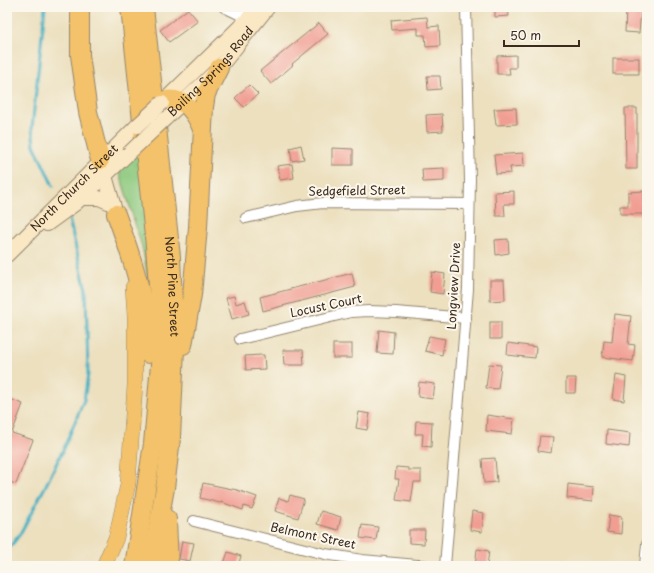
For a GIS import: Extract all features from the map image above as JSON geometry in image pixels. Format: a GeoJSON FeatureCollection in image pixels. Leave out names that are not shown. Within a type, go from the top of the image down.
{"type":"FeatureCollection","features":[{"type":"Feature","properties":{"kind":"highway"},"geometry":{"type":"LineString","coordinates":[[80,7],[80,55],[87,105],[103,168]]}},
{"type":"Feature","properties":{"kind":"highway","name":"North Pine Street"},"geometry":{"type":"LineString","coordinates":[[130,7],[159,299],[160,353],[154,427],[134,566]]}},
{"type":"Feature","properties":{"kind":"highway","name":"North Pine Street"},"geometry":{"type":"LineString","coordinates":[[144,7],[171,257],[175,348],[171,438],[165,488],[151,566]]}},
{"type":"Feature","properties":{"kind":"highway"},"geometry":{"type":"LineString","coordinates":[[174,393],[192,295],[198,227],[202,129],[206,94],[219,68]]}},
{"type":"Feature","properties":{"kind":"highway"},"geometry":{"type":"LineString","coordinates":[[163,101],[176,100],[184,103],[192,109],[202,129]]}},
{"type":"Feature","properties":{"kind":"highway"},"geometry":{"type":"LineString","coordinates":[[115,209],[132,258],[145,310],[148,334],[148,401],[154,427]]}},
{"type":"Feature","properties":{"kind":"highway"},"geometry":{"type":"LineString","coordinates":[[165,488],[169,566]]}},
{"type":"Feature","properties":{"kind":"main road","name":"Boiling Springs Road"},"geometry":{"type":"LineString","coordinates":[[150,133],[184,103],[219,68],[260,7]]}},
{"type":"Feature","properties":{"kind":"main road","name":"Boiling Springs Road"},"geometry":{"type":"LineString","coordinates":[[138,126],[163,101],[268,7]]}},
{"type":"Feature","properties":{"kind":"main road","name":"North Church Street"},"geometry":{"type":"LineString","coordinates":[[9,253],[82,198],[122,140],[138,126]]}},
{"type":"Feature","properties":{"kind":"main road","name":"North Church Street"},"geometry":{"type":"LineString","coordinates":[[9,253],[103,168],[128,154],[150,133]]}},
{"type":"Feature","properties":{"kind":"main road"},"geometry":{"type":"LineString","coordinates":[[103,168],[115,209],[133,289],[135,385],[128,484],[116,538],[104,566]]}},
{"type":"Feature","properties":{"kind":"main road"},"geometry":{"type":"LineString","coordinates":[[82,198],[99,198],[115,209]]}},
{"type":"Feature","properties":{"kind":"street"},"geometry":{"type":"LineString","coordinates":[[224,7],[250,22]]}},
{"type":"Feature","properties":{"kind":"street","name":"Longview Drive"},"geometry":{"type":"LineString","coordinates":[[445,566],[466,318],[470,204],[466,7]]}},
{"type":"Feature","properties":{"kind":"street","name":"Sedgefield Street"},"geometry":{"type":"LineString","coordinates":[[246,218],[297,206],[323,203],[470,204]]}},
{"type":"Feature","properties":{"kind":"street","name":"Locust Court"},"geometry":{"type":"LineString","coordinates":[[240,339],[351,312],[369,311],[466,318]]}},
{"type":"Feature","properties":{"kind":"street","name":"Belmont Street"},"geometry":{"type":"LineString","coordinates":[[194,521],[325,554],[362,560],[428,566]]}},
{"type":"Feature","properties":{"kind":"street"},"geometry":{"type":"LineString","coordinates":[[645,566],[647,544]]}},
{"type":"Feature","properties":{"kind":"green space"},"geometry":{"type":"Polygon","coordinates":[[[143,147],[157,325],[142,247],[119,171],[143,147]]]}},
{"type":"Feature","properties":{"kind":"building"},"geometry":{"type":"Polygon","coordinates":[[[495,7],[508,7],[509,16],[495,17],[495,7]]]}},
{"type":"Feature","properties":{"kind":"building"},"geometry":{"type":"Polygon","coordinates":[[[188,9],[198,21],[169,42],[160,30],[188,9]]]}},
{"type":"Feature","properties":{"kind":"building"},"geometry":{"type":"Polygon","coordinates":[[[626,10],[641,11],[639,33],[625,32],[626,10]]]}},
{"type":"Feature","properties":{"kind":"building"},"geometry":{"type":"Polygon","coordinates":[[[427,17],[428,27],[439,26],[440,46],[426,47],[425,35],[418,35],[418,28],[392,30],[391,20],[427,17]]]}},
{"type":"Feature","properties":{"kind":"building"},"geometry":{"type":"Polygon","coordinates":[[[319,23],[328,34],[271,84],[260,71],[319,23]]]}},
{"type":"Feature","properties":{"kind":"building"},"geometry":{"type":"Polygon","coordinates":[[[516,55],[516,68],[509,68],[510,74],[497,74],[497,56],[516,55]]]}},
{"type":"Feature","properties":{"kind":"building"},"geometry":{"type":"Polygon","coordinates":[[[613,58],[639,58],[639,74],[613,74],[613,58]]]}},
{"type":"Feature","properties":{"kind":"building"},"geometry":{"type":"Polygon","coordinates":[[[427,76],[440,76],[441,89],[428,90],[427,76]]]}},
{"type":"Feature","properties":{"kind":"building"},"geometry":{"type":"Polygon","coordinates":[[[249,85],[258,94],[244,107],[235,98],[249,85]]]}},
{"type":"Feature","properties":{"kind":"building"},"geometry":{"type":"Polygon","coordinates":[[[516,108],[517,124],[496,125],[494,109],[516,108]]]}},
{"type":"Feature","properties":{"kind":"building"},"geometry":{"type":"Polygon","coordinates":[[[625,108],[637,108],[637,169],[626,169],[625,108]]]}},
{"type":"Feature","properties":{"kind":"building"},"geometry":{"type":"Polygon","coordinates":[[[442,114],[443,131],[427,132],[426,115],[442,114]]]}},
{"type":"Feature","properties":{"kind":"building"},"geometry":{"type":"Polygon","coordinates":[[[301,145],[304,159],[292,161],[290,148],[301,145]]]}},
{"type":"Feature","properties":{"kind":"building"},"geometry":{"type":"Polygon","coordinates":[[[332,148],[353,149],[353,165],[332,165],[332,148]]]}},
{"type":"Feature","properties":{"kind":"building"},"geometry":{"type":"Polygon","coordinates":[[[523,153],[524,166],[510,167],[511,173],[496,174],[494,155],[523,153]]]}},
{"type":"Feature","properties":{"kind":"building"},"geometry":{"type":"Polygon","coordinates":[[[292,164],[294,178],[280,180],[277,166],[292,164]]]}},
{"type":"Feature","properties":{"kind":"building"},"geometry":{"type":"Polygon","coordinates":[[[444,168],[444,181],[423,182],[422,169],[444,168]]]}},
{"type":"Feature","properties":{"kind":"building"},"geometry":{"type":"Polygon","coordinates":[[[514,191],[514,204],[504,204],[505,216],[496,216],[495,192],[514,191]]]}},
{"type":"Feature","properties":{"kind":"building"},"geometry":{"type":"Polygon","coordinates":[[[644,191],[645,214],[620,214],[620,206],[628,206],[628,192],[644,191]]]}},
{"type":"Feature","properties":{"kind":"building"},"geometry":{"type":"Polygon","coordinates":[[[508,239],[509,253],[496,255],[495,240],[508,239]]]}},
{"type":"Feature","properties":{"kind":"building"},"geometry":{"type":"Polygon","coordinates":[[[432,272],[445,274],[443,294],[430,292],[432,272]]]}},
{"type":"Feature","properties":{"kind":"building"},"geometry":{"type":"Polygon","coordinates":[[[352,273],[355,287],[263,311],[260,297],[352,273]]]}},
{"type":"Feature","properties":{"kind":"building"},"geometry":{"type":"Polygon","coordinates":[[[490,280],[504,280],[505,300],[490,301],[490,280]]]}},
{"type":"Feature","properties":{"kind":"building"},"geometry":{"type":"Polygon","coordinates":[[[234,296],[236,304],[245,301],[249,314],[232,319],[226,298],[234,296]]]}},
{"type":"Feature","properties":{"kind":"building"},"geometry":{"type":"Polygon","coordinates":[[[615,314],[631,316],[628,344],[635,345],[633,361],[602,357],[604,341],[612,342],[615,314]]]}},
{"type":"Feature","properties":{"kind":"building"},"geometry":{"type":"Polygon","coordinates":[[[490,322],[501,322],[501,339],[490,339],[490,322]]]}},
{"type":"Feature","properties":{"kind":"building"},"geometry":{"type":"Polygon","coordinates":[[[379,330],[394,332],[393,354],[377,353],[379,330]]]}},
{"type":"Feature","properties":{"kind":"building"},"geometry":{"type":"Polygon","coordinates":[[[429,336],[445,339],[442,355],[425,351],[429,336]]]}},
{"type":"Feature","properties":{"kind":"building"},"geometry":{"type":"Polygon","coordinates":[[[508,343],[536,347],[535,358],[507,355],[508,343]]]}},
{"type":"Feature","properties":{"kind":"building"},"geometry":{"type":"Polygon","coordinates":[[[333,344],[352,344],[352,358],[333,358],[333,344]]]}},
{"type":"Feature","properties":{"kind":"building"},"geometry":{"type":"Polygon","coordinates":[[[283,350],[303,350],[304,365],[284,365],[283,350]]]}},
{"type":"Feature","properties":{"kind":"building"},"geometry":{"type":"Polygon","coordinates":[[[264,355],[265,369],[246,370],[245,356],[264,355]]]}},
{"type":"Feature","properties":{"kind":"building"},"geometry":{"type":"Polygon","coordinates":[[[489,364],[501,365],[498,389],[486,388],[489,364]]]}},
{"type":"Feature","properties":{"kind":"building"},"geometry":{"type":"Polygon","coordinates":[[[616,375],[626,377],[624,401],[613,399],[616,375]]]}},
{"type":"Feature","properties":{"kind":"building"},"geometry":{"type":"Polygon","coordinates":[[[566,378],[576,378],[575,393],[566,393],[566,378]]]}},
{"type":"Feature","properties":{"kind":"building"},"geometry":{"type":"Polygon","coordinates":[[[419,382],[435,384],[433,399],[418,397],[419,382]]]}},
{"type":"Feature","properties":{"kind":"building"},"geometry":{"type":"Polygon","coordinates":[[[7,398],[23,404],[12,433],[33,440],[16,484],[7,481],[7,398]]]}},
{"type":"Feature","properties":{"kind":"building"},"geometry":{"type":"Polygon","coordinates":[[[359,412],[370,414],[367,430],[356,428],[359,412]]]}},
{"type":"Feature","properties":{"kind":"building"},"geometry":{"type":"Polygon","coordinates":[[[487,415],[514,419],[512,434],[486,431],[487,415]]]}},
{"type":"Feature","properties":{"kind":"building"},"geometry":{"type":"Polygon","coordinates":[[[416,421],[432,422],[431,447],[422,446],[423,434],[415,434],[416,421]]]}},
{"type":"Feature","properties":{"kind":"building"},"geometry":{"type":"Polygon","coordinates":[[[607,430],[630,433],[629,447],[606,444],[607,430]]]}},
{"type":"Feature","properties":{"kind":"building"},"geometry":{"type":"Polygon","coordinates":[[[540,436],[553,437],[551,453],[538,451],[540,436]]]}},
{"type":"Feature","properties":{"kind":"building"},"geometry":{"type":"Polygon","coordinates":[[[495,458],[497,482],[484,483],[482,459],[495,458]]]}},
{"type":"Feature","properties":{"kind":"building"},"geometry":{"type":"Polygon","coordinates":[[[396,467],[408,468],[408,470],[421,470],[421,482],[414,482],[411,502],[396,500],[399,479],[395,479],[396,467]]]}},
{"type":"Feature","properties":{"kind":"building"},"geometry":{"type":"Polygon","coordinates":[[[203,483],[237,490],[257,497],[252,509],[244,506],[243,510],[221,502],[200,498],[203,483]]]}},
{"type":"Feature","properties":{"kind":"building"},"geometry":{"type":"Polygon","coordinates":[[[568,484],[594,487],[593,501],[567,498],[568,484]]]}},
{"type":"Feature","properties":{"kind":"building"},"geometry":{"type":"Polygon","coordinates":[[[290,495],[304,499],[298,518],[275,511],[279,498],[288,501],[290,495]]]}},
{"type":"Feature","properties":{"kind":"building"},"geometry":{"type":"Polygon","coordinates":[[[321,511],[341,517],[338,530],[317,524],[321,511]]]}},
{"type":"Feature","properties":{"kind":"building"},"geometry":{"type":"Polygon","coordinates":[[[472,511],[484,513],[482,532],[470,530],[472,511]]]}},
{"type":"Feature","properties":{"kind":"building"},"geometry":{"type":"Polygon","coordinates":[[[609,515],[622,517],[621,534],[607,532],[609,515]]]}},
{"type":"Feature","properties":{"kind":"building"},"geometry":{"type":"Polygon","coordinates":[[[362,525],[378,527],[376,540],[360,538],[362,525]]]}},
{"type":"Feature","properties":{"kind":"building"},"geometry":{"type":"Polygon","coordinates":[[[409,530],[425,530],[424,544],[409,543],[409,530]]]}},
{"type":"Feature","properties":{"kind":"building"},"geometry":{"type":"Polygon","coordinates":[[[182,541],[194,543],[190,561],[179,559],[182,541]]]}},
{"type":"Feature","properties":{"kind":"building"},"geometry":{"type":"Polygon","coordinates":[[[477,549],[489,551],[487,566],[475,566],[477,549]]]}},
{"type":"Feature","properties":{"kind":"building"},"geometry":{"type":"Polygon","coordinates":[[[228,552],[241,556],[238,566],[223,566],[228,552]]]}},
{"type":"Feature","properties":{"kind":"waterway"},"geometry":{"type":"LineString","coordinates":[[45,7],[32,128],[34,145],[53,186]]}},
{"type":"Feature","properties":{"kind":"waterway"},"geometry":{"type":"LineString","coordinates":[[7,551],[20,534],[45,487],[65,446],[84,400],[88,374],[86,290],[68,215]]}}]}
